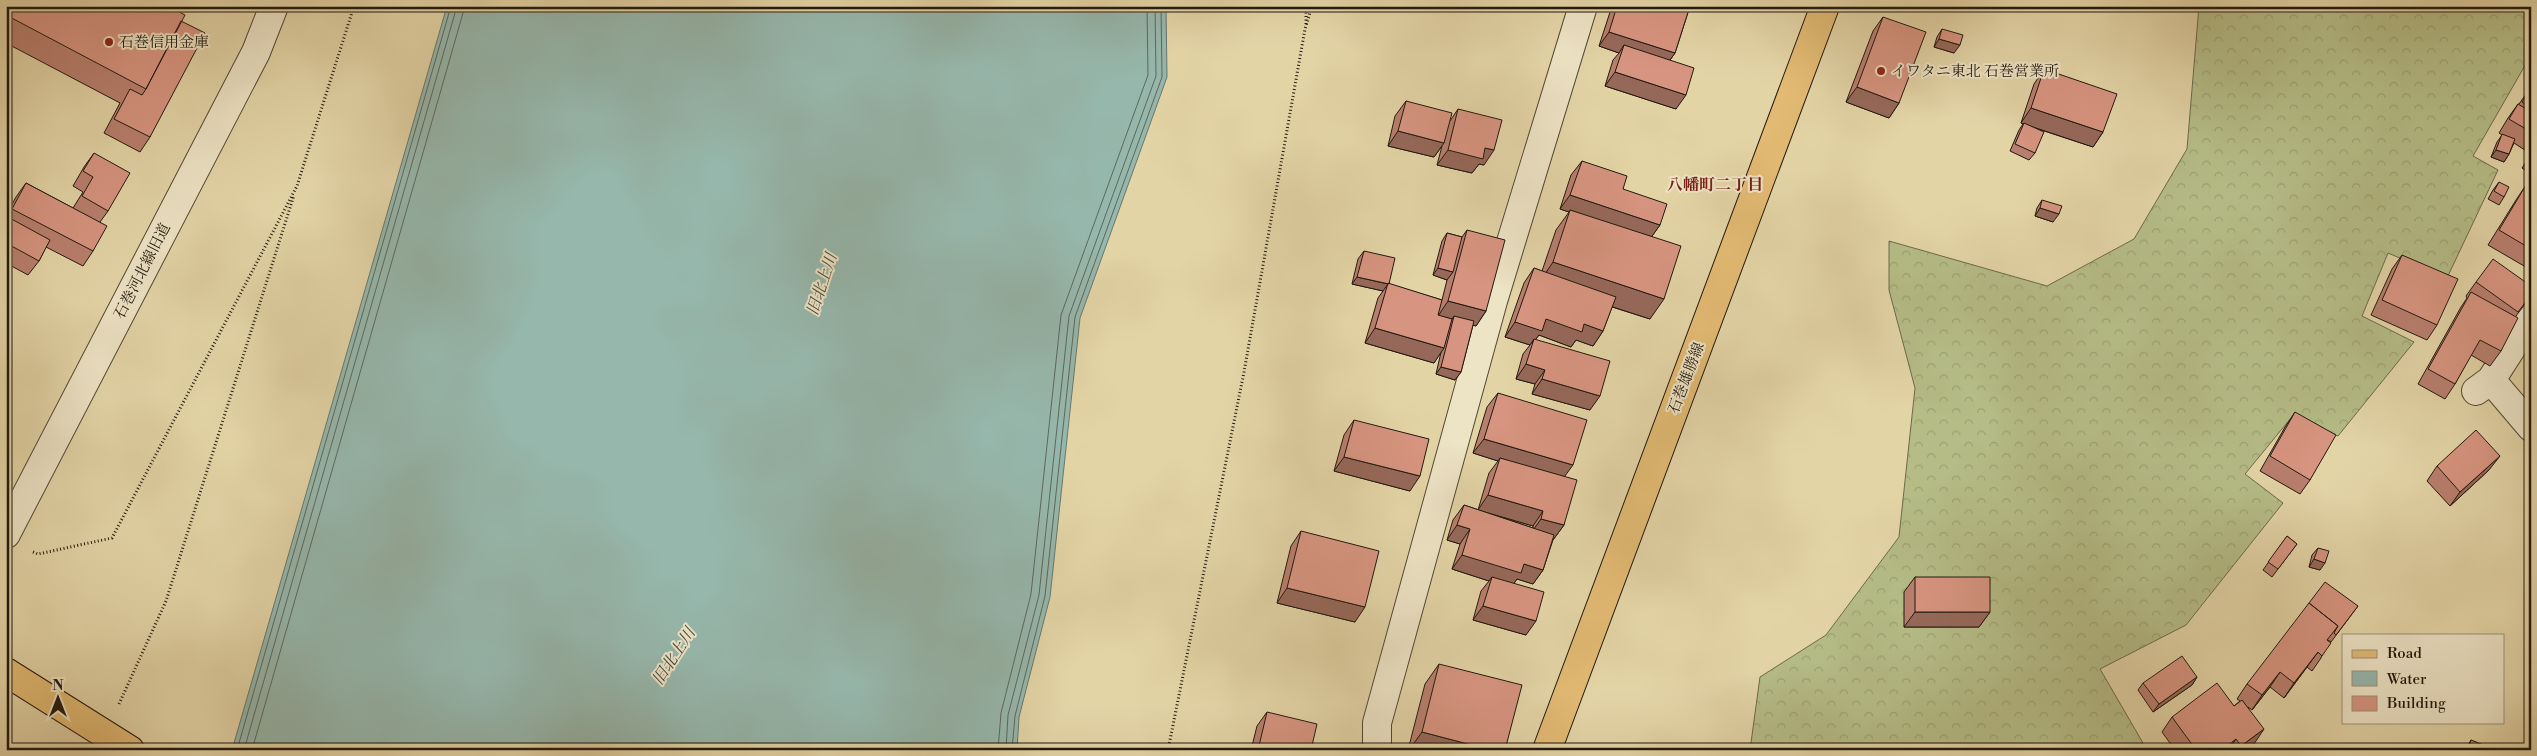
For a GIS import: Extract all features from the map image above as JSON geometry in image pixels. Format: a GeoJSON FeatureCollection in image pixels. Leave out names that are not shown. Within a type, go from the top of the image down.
{"type":"FeatureCollection","features":[{"type":"Feature","properties":{"kind":"main road","name":"石巻雄勝線"},"geometry":{"type":"LineString","coordinates":[[1547,750],[1825,6]]}},
{"type":"Feature","properties":{"kind":"main road"},"geometry":{"type":"LineString","coordinates":[[6,672],[130,750]]}},
{"type":"Feature","properties":{"kind":"street","name":"石巻河北線旧道"},"geometry":{"type":"LineString","coordinates":[[6,534],[256,52],[274,6]]}},
{"type":"Feature","properties":{"kind":"street"},"geometry":{"type":"LineString","coordinates":[[1377,750],[1377,723],[1488,320],[1583,6]]}},
{"type":"Feature","properties":{"kind":"street"},"geometry":{"type":"LineString","coordinates":[[2531,318],[2484,386],[2531,427]]}},
{"type":"Feature","properties":{"kind":"path"},"geometry":{"type":"LineString","coordinates":[[115,711],[166,601],[354,6]]}},
{"type":"Feature","properties":{"kind":"path"},"geometry":{"type":"LineString","coordinates":[[1305,30],[1306,6]]}},
{"type":"Feature","properties":{"kind":"path"},"geometry":{"type":"LineString","coordinates":[[1168,750],[1244,372],[1305,30],[1312,6]]}},
{"type":"Feature","properties":{"kind":"path"},"geometry":{"type":"LineString","coordinates":[[30,551],[38,554],[112,538],[297,186]]}},
{"type":"Feature","properties":{"kind":"green space"},"geometry":{"type":"Polygon","coordinates":[[[2199,6],[2531,6],[2531,55],[2473,156],[2498,170],[2447,278],[2388,253],[2362,316],[2414,342],[2338,436],[2291,418],[2245,474],[2283,503],[2186,625],[2100,669],[2143,743],[2131,750],[1750,750],[1760,677],[1826,635],[1899,537],[1915,388],[1889,290],[1889,241],[2047,286],[2134,239],[2187,149],[2199,6]]]}},
{"type":"Feature","properties":{"kind":"water","name":"旧北上川"},"geometry":{"type":"Polygon","coordinates":[[[447,6],[1166,6],[1167,77],[1080,318],[1050,597],[1019,717],[1017,750],[232,750],[447,6]]]}},
{"type":"Feature","properties":{"kind":"building"},"geometry":{"type":"Polygon","coordinates":[[[6,6],[168,6],[185,15],[146,89],[6,15],[6,6]]]}},
{"type":"Feature","properties":{"kind":"building"},"geometry":{"type":"Polygon","coordinates":[[[1617,6],[1690,6],[1675,53],[1609,32],[1617,6]]]}},
{"type":"Feature","properties":{"kind":"building"},"geometry":{"type":"Polygon","coordinates":[[[1883,17],[1926,32],[1899,103],[1857,87],[1883,17]]]}},
{"type":"Feature","properties":{"kind":"building"},"geometry":{"type":"Polygon","coordinates":[[[181,21],[205,33],[150,137],[114,119],[130,89],[142,95],[181,21]]]}},
{"type":"Feature","properties":{"kind":"building"},"geometry":{"type":"Polygon","coordinates":[[[1942,29],[1963,35],[1960,45],[1939,39],[1942,29]]]}},
{"type":"Feature","properties":{"kind":"building"},"geometry":{"type":"Polygon","coordinates":[[[1624,45],[1694,68],[1686,95],[1615,72],[1624,45]]]}},
{"type":"Feature","properties":{"kind":"building"},"geometry":{"type":"Polygon","coordinates":[[[2044,69],[2117,94],[2103,132],[2031,108],[2044,69]]]}},
{"type":"Feature","properties":{"kind":"building"},"geometry":{"type":"Polygon","coordinates":[[[2531,88],[2531,108],[2522,102],[2531,88]]]}},
{"type":"Feature","properties":{"kind":"building"},"geometry":{"type":"Polygon","coordinates":[[[1406,101],[1452,113],[1444,143],[1398,131],[1406,101]]]}},
{"type":"Feature","properties":{"kind":"building"},"geometry":{"type":"Polygon","coordinates":[[[2518,104],[2531,112],[2531,132],[2509,119],[2518,104]]]}},
{"type":"Feature","properties":{"kind":"building"},"geometry":{"type":"Polygon","coordinates":[[[1458,109],[1502,120],[1494,150],[1485,148],[1483,159],[1448,150],[1458,109]]]}},
{"type":"Feature","properties":{"kind":"building"},"geometry":{"type":"Polygon","coordinates":[[[2024,123],[2044,132],[2035,153],[2015,144],[2024,123]]]}},
{"type":"Feature","properties":{"kind":"building"},"geometry":{"type":"Polygon","coordinates":[[[2502,134],[2515,139],[2509,154],[2496,150],[2502,134]]]}},
{"type":"Feature","properties":{"kind":"building"},"geometry":{"type":"Polygon","coordinates":[[[94,153],[130,173],[108,211],[82,196],[93,177],[83,171],[94,153]]]}},
{"type":"Feature","properties":{"kind":"building"},"geometry":{"type":"Polygon","coordinates":[[[1582,161],[1627,176],[1623,189],[1667,204],[1660,225],[1570,195],[1582,161]]]}},
{"type":"Feature","properties":{"kind":"building"},"geometry":{"type":"Polygon","coordinates":[[[2499,182],[2509,187],[2504,197],[2494,191],[2499,182]]]}},
{"type":"Feature","properties":{"kind":"building"},"geometry":{"type":"Polygon","coordinates":[[[26,183],[107,226],[93,251],[12,209],[26,183]]]}},
{"type":"Feature","properties":{"kind":"building"},"geometry":{"type":"Polygon","coordinates":[[[2526,185],[2531,188],[2531,249],[2499,230],[2526,185]]]}},
{"type":"Feature","properties":{"kind":"building"},"geometry":{"type":"Polygon","coordinates":[[[2042,200],[2062,206],[2059,214],[2040,208],[2042,200]]]}},
{"type":"Feature","properties":{"kind":"building"},"geometry":{"type":"Polygon","coordinates":[[[1570,210],[1681,246],[1664,299],[1553,262],[1570,210]]]}},
{"type":"Feature","properties":{"kind":"building"},"geometry":{"type":"Polygon","coordinates":[[[6,216],[50,240],[39,261],[6,243],[6,216]]]}},
{"type":"Feature","properties":{"kind":"building"},"geometry":{"type":"Polygon","coordinates":[[[1467,230],[1505,240],[1486,311],[1448,301],[1467,230]]]}},
{"type":"Feature","properties":{"kind":"building"},"geometry":{"type":"Polygon","coordinates":[[[1447,233],[1462,237],[1453,272],[1438,268],[1447,233]]]}},
{"type":"Feature","properties":{"kind":"building"},"geometry":{"type":"Polygon","coordinates":[[[1364,251],[1395,258],[1389,284],[1357,277],[1364,251]]]}},
{"type":"Feature","properties":{"kind":"building"},"geometry":{"type":"Polygon","coordinates":[[[2402,255],[2458,279],[2437,325],[2382,300],[2402,255]]]}},
{"type":"Feature","properties":{"kind":"building"},"geometry":{"type":"Polygon","coordinates":[[[2493,259],[2531,286],[2531,295],[2518,312],[2476,282],[2493,259]]]}},
{"type":"Feature","properties":{"kind":"building"},"geometry":{"type":"Polygon","coordinates":[[[1534,268],[1616,297],[1603,331],[1584,324],[1582,332],[1546,319],[1542,331],[1515,322],[1534,268]]]}},
{"type":"Feature","properties":{"kind":"building"},"geometry":{"type":"Polygon","coordinates":[[[1388,283],[1442,300],[1438,315],[1452,319],[1444,348],[1375,328],[1388,283]]]}},
{"type":"Feature","properties":{"kind":"building"},"geometry":{"type":"Polygon","coordinates":[[[2471,292],[2518,318],[2501,351],[2480,340],[2455,384],[2428,369],[2471,292]]]}},
{"type":"Feature","properties":{"kind":"building"},"geometry":{"type":"Polygon","coordinates":[[[1454,316],[1474,321],[1461,372],[1441,367],[1454,316]]]}},
{"type":"Feature","properties":{"kind":"building"},"geometry":{"type":"Polygon","coordinates":[[[1534,339],[1610,361],[1600,396],[1542,379],[1545,370],[1526,364],[1534,339]]]}},
{"type":"Feature","properties":{"kind":"building"},"geometry":{"type":"Polygon","coordinates":[[[1498,393],[1587,420],[1573,465],[1484,439],[1498,393]]]}},
{"type":"Feature","properties":{"kind":"building"},"geometry":{"type":"Polygon","coordinates":[[[2295,412],[2336,435],[2310,480],[2270,456],[2295,412]]]}},
{"type":"Feature","properties":{"kind":"building"},"geometry":{"type":"Polygon","coordinates":[[[1354,420],[1429,439],[1420,476],[1344,457],[1354,420]]]}},
{"type":"Feature","properties":{"kind":"building"},"geometry":{"type":"Polygon","coordinates":[[[2476,430],[2500,456],[2460,492],[2437,466],[2476,430]]]}},
{"type":"Feature","properties":{"kind":"building"},"geometry":{"type":"Polygon","coordinates":[[[1500,458],[1577,480],[1564,525],[1541,519],[1543,511],[1488,495],[1500,458]]]}},
{"type":"Feature","properties":{"kind":"building"},"geometry":{"type":"Polygon","coordinates":[[[1464,505],[1554,535],[1543,570],[1524,564],[1521,573],[1462,555],[1470,529],[1457,525],[1464,505]]]}},
{"type":"Feature","properties":{"kind":"building"},"geometry":{"type":"Polygon","coordinates":[[[1301,531],[1379,551],[1365,607],[1287,588],[1301,531]]]}},
{"type":"Feature","properties":{"kind":"building"},"geometry":{"type":"Polygon","coordinates":[[[2287,536],[2297,544],[2278,569],[2268,562],[2287,536]]]}},
{"type":"Feature","properties":{"kind":"building"},"geometry":{"type":"Polygon","coordinates":[[[2318,548],[2329,551],[2325,563],[2314,559],[2318,548]]]}},
{"type":"Feature","properties":{"kind":"building"},"geometry":{"type":"Polygon","coordinates":[[[1492,577],[1544,592],[1536,621],[1483,606],[1492,577]]]}},
{"type":"Feature","properties":{"kind":"building"},"geometry":{"type":"Polygon","coordinates":[[[1915,577],[1990,577],[1990,612],[1915,612],[1915,577]]]}},
{"type":"Feature","properties":{"kind":"building"},"geometry":{"type":"Polygon","coordinates":[[[2325,582],[2358,606],[2336,635],[2334,633],[2338,626],[2309,603],[2325,582]]]}},
{"type":"Feature","properties":{"kind":"building"},"geometry":{"type":"Polygon","coordinates":[[[2309,603],[2338,626],[2327,640],[2331,643],[2322,656],[2318,652],[2294,683],[2280,672],[2262,695],[2247,684],[2309,603]]]}},
{"type":"Feature","properties":{"kind":"building"},"geometry":{"type":"Polygon","coordinates":[[[2182,656],[2197,677],[2159,704],[2143,683],[2182,656]]]}},
{"type":"Feature","properties":{"kind":"building"},"geometry":{"type":"Polygon","coordinates":[[[1439,664],[1522,685],[1505,750],[1491,750],[1422,732],[1439,664]]]}},
{"type":"Feature","properties":{"kind":"building"},"geometry":{"type":"Polygon","coordinates":[[[2217,683],[2234,706],[2242,700],[2264,729],[2241,746],[2236,739],[2222,750],[2196,750],[2172,717],[2217,683]]]}},
{"type":"Feature","properties":{"kind":"building"},"geometry":{"type":"Polygon","coordinates":[[[1267,712],[1317,724],[1311,750],[1258,750],[1267,712]]]}},
{"type":"Feature","properties":{"kind":"building"},"geometry":{"type":"Polygon","coordinates":[[[2471,740],[2495,750],[2468,750],[2471,740]]]}},
{"type":"Feature","properties":{"kind":"place","name":"石巻信用金庫"},"geometry":{"type":"Point","coordinates":[109,42]}},
{"type":"Feature","properties":{"kind":"place","name":"イワタニ東北 石巻営業所"},"geometry":{"type":"Point","coordinates":[1881,71]}},
{"type":"Feature","properties":{"kind":"district","name":"八幡町二丁目"},"geometry":{"type":"Point","coordinates":[1715,184]}}]}
